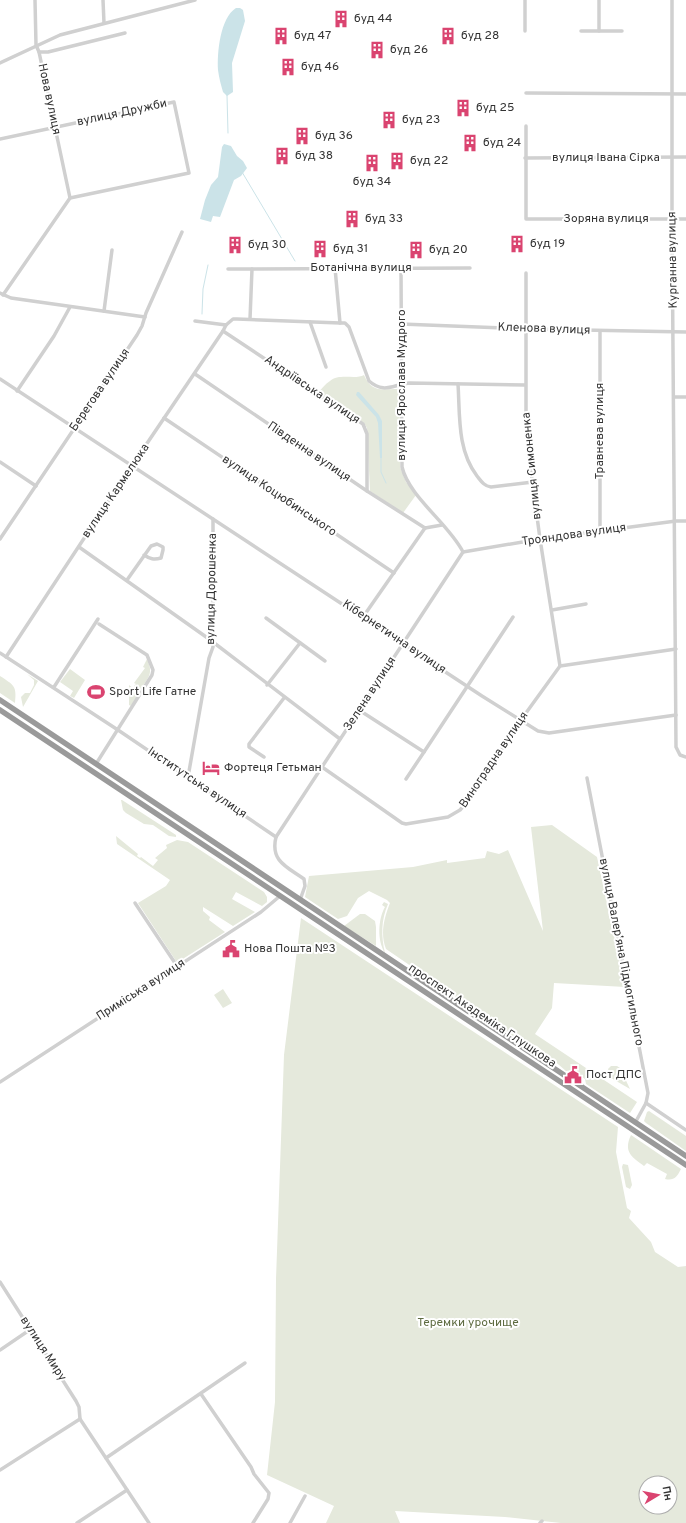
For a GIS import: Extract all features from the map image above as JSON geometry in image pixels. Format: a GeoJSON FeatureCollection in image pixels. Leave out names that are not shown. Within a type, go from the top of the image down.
{"type":"FeatureCollection","features":[{"type":"Feature","properties":{"kind":"highway","name":"проспект Академіка Глушкова"},"geometry":{"type":"LineString","coordinates":[[0,700],[686,1156]]}},
{"type":"Feature","properties":{"kind":"highway","name":"проспект Академіка Глушкова"},"geometry":{"type":"LineString","coordinates":[[0,710],[686,1165]]}},
{"type":"Feature","properties":{"kind":"street","name":"Нова вулиця"},"geometry":{"type":"LineString","coordinates":[[35,0],[36,45],[39,52],[70,198]]}},
{"type":"Feature","properties":{"kind":"street"},"geometry":{"type":"LineString","coordinates":[[103,0],[104,23]]}},
{"type":"Feature","properties":{"kind":"street"},"geometry":{"type":"LineString","coordinates":[[173,0],[173,5]]}},
{"type":"Feature","properties":{"kind":"street"},"geometry":{"type":"LineString","coordinates":[[0,63],[60,35],[195,0]]}},
{"type":"Feature","properties":{"kind":"street"},"geometry":{"type":"LineString","coordinates":[[525,0],[525,31]]}},
{"type":"Feature","properties":{"kind":"street"},"geometry":{"type":"LineString","coordinates":[[599,0],[599,31]]}},
{"type":"Feature","properties":{"kind":"street","name":"Курганна вулиця"},"geometry":{"type":"LineString","coordinates":[[672,0],[672,219],[676,521],[676,747],[684,757]]}},
{"type":"Feature","properties":{"kind":"street"},"geometry":{"type":"LineString","coordinates":[[581,31],[622,31]]}},
{"type":"Feature","properties":{"kind":"street"},"geometry":{"type":"LineString","coordinates":[[39,52],[48,52],[125,33]]}},
{"type":"Feature","properties":{"kind":"street"},"geometry":{"type":"LineString","coordinates":[[526,94],[686,94]]}},
{"type":"Feature","properties":{"kind":"street","name":"вулиця Дружби"},"geometry":{"type":"LineString","coordinates":[[0,139],[174,102],[189,173],[70,198]]}},
{"type":"Feature","properties":{"kind":"street"},"geometry":{"type":"LineString","coordinates":[[526,126],[526,158]]}},
{"type":"Feature","properties":{"kind":"street","name":"вулиця Івана Сірка"},"geometry":{"type":"LineString","coordinates":[[526,158],[686,157]]}},
{"type":"Feature","properties":{"kind":"street","name":"Зоряна вулиця"},"geometry":{"type":"LineString","coordinates":[[526,158],[526,219],[686,219]]}},
{"type":"Feature","properties":{"kind":"street"},"geometry":{"type":"LineString","coordinates":[[70,198],[1,294],[11,298],[145,317]]}},
{"type":"Feature","properties":{"kind":"street","name":"Берегова вулиця"},"geometry":{"type":"LineString","coordinates":[[0,539],[137,335],[182,232]]}},
{"type":"Feature","properties":{"kind":"street"},"geometry":{"type":"LineString","coordinates":[[104,311],[112,250]]}},
{"type":"Feature","properties":{"kind":"street"},"geometry":{"type":"LineString","coordinates":[[335,268],[340,322]]}},
{"type":"Feature","properties":{"kind":"street","name":"вулиця Ярослава Мудрого"},"geometry":{"type":"LineString","coordinates":[[401,268],[402,467],[407,481],[459,544],[463,552]]}},
{"type":"Feature","properties":{"kind":"street","name":"Ботанічна вулиця"},"geometry":{"type":"LineString","coordinates":[[228,269],[470,268]]}},
{"type":"Feature","properties":{"kind":"street"},"geometry":{"type":"LineString","coordinates":[[250,319],[252,269]]}},
{"type":"Feature","properties":{"kind":"street","name":"вулиця Симоненка"},"geometry":{"type":"LineString","coordinates":[[526,272],[526,434],[540,539]]}},
{"type":"Feature","properties":{"kind":"street"},"geometry":{"type":"LineString","coordinates":[[18,391],[54,336],[70,307]]}},
{"type":"Feature","properties":{"kind":"street"},"geometry":{"type":"LineString","coordinates":[[195,321],[226,324],[234,319],[250,319],[345,323],[349,327],[369,381],[375,386],[384,388],[409,383],[525,385]]}},
{"type":"Feature","properties":{"kind":"street"},"geometry":{"type":"LineString","coordinates":[[310,322],[326,367]]}},
{"type":"Feature","properties":{"kind":"street","name":"вулиця Кармелюка"},"geometry":{"type":"LineString","coordinates":[[6,657],[164,418],[224,331],[226,324]]}},
{"type":"Feature","properties":{"kind":"street","name":"Кленова вулиця"},"geometry":{"type":"LineString","coordinates":[[401,324],[600,331],[686,332]]}},
{"type":"Feature","properties":{"kind":"street","name":"Андріївська вулиця"},"geometry":{"type":"LineString","coordinates":[[224,331],[363,424],[367,434],[367,491]]}},
{"type":"Feature","properties":{"kind":"street","name":"Травнева вулиця"},"geometry":{"type":"LineString","coordinates":[[600,331],[600,531]]}},
{"type":"Feature","properties":{"kind":"street","name":"Південна вулиця"},"geometry":{"type":"LineString","coordinates":[[195,374],[367,491],[425,528]]}},
{"type":"Feature","properties":{"kind":"street","name":"Кібернетична вулиця"},"geometry":{"type":"LineString","coordinates":[[0,379],[132,467],[538,731],[549,733],[676,714]]}},
{"type":"Feature","properties":{"kind":"street"},"geometry":{"type":"LineString","coordinates":[[458,384],[463,449],[468,462],[477,476],[485,486],[491,487],[533,482]]}},
{"type":"Feature","properties":{"kind":"street"},"geometry":{"type":"LineString","coordinates":[[674,397],[686,397]]}},
{"type":"Feature","properties":{"kind":"street","name":"вулиця Коцюбинського"},"geometry":{"type":"LineString","coordinates":[[164,418],[394,573]]}},
{"type":"Feature","properties":{"kind":"street"},"geometry":{"type":"LineString","coordinates":[[0,462],[36,486]]}},
{"type":"Feature","properties":{"kind":"street","name":"вулиця Дорошенка"},"geometry":{"type":"LineString","coordinates":[[188,777],[213,643],[213,519]]}},
{"type":"Feature","properties":{"kind":"street","name":"Трояндова вулиця"},"geometry":{"type":"LineString","coordinates":[[463,552],[540,539],[686,520]]}},
{"type":"Feature","properties":{"kind":"street"},"geometry":{"type":"LineString","coordinates":[[363,617],[425,528],[442,525]]}},
{"type":"Feature","properties":{"kind":"street"},"geometry":{"type":"LineString","coordinates":[[540,539],[560,666],[676,649]]}},
{"type":"Feature","properties":{"kind":"street"},"geometry":{"type":"LineString","coordinates":[[127,580],[144,555],[151,546],[157,544],[163,547],[160,558],[150,558],[144,555]]}},
{"type":"Feature","properties":{"kind":"street"},"geometry":{"type":"LineString","coordinates":[[79,547],[213,643],[340,739]]}},
{"type":"Feature","properties":{"kind":"street","name":"Зелена вулиця"},"geometry":{"type":"LineString","coordinates":[[276,837],[463,552]]}},
{"type":"Feature","properties":{"kind":"street"},"geometry":{"type":"LineString","coordinates":[[552,610],[586,604]]}},
{"type":"Feature","properties":{"kind":"street"},"geometry":{"type":"LineString","coordinates":[[406,779],[513,617]]}},
{"type":"Feature","properties":{"kind":"street"},"geometry":{"type":"LineString","coordinates":[[266,618],[326,661]]}},
{"type":"Feature","properties":{"kind":"street"},"geometry":{"type":"LineString","coordinates":[[54,687],[99,622],[147,655],[153,670],[152,675],[96,764]]}},
{"type":"Feature","properties":{"kind":"street"},"geometry":{"type":"LineString","coordinates":[[267,685],[300,643]]}},
{"type":"Feature","properties":{"kind":"street","name":"Інститутська вулиця"},"geometry":{"type":"LineString","coordinates":[[0,653],[54,687],[276,837]]}},
{"type":"Feature","properties":{"kind":"street","name":"Виноградна вулиця"},"geometry":{"type":"LineString","coordinates":[[322,767],[402,823],[406,824],[448,817],[460,810],[468,801],[521,720],[560,666]]}},
{"type":"Feature","properties":{"kind":"street"},"geometry":{"type":"LineString","coordinates":[[264,757],[249,747],[249,744],[284,698]]}},
{"type":"Feature","properties":{"kind":"street"},"geometry":{"type":"LineString","coordinates":[[359,710],[424,752]]}},
{"type":"Feature","properties":{"kind":"street","name":"вулиця Валерʼяна Підмогильного"},"geometry":{"type":"LineString","coordinates":[[587,778],[648,1093],[646,1103],[635,1122]]}},
{"type":"Feature","properties":{"kind":"street"},"geometry":{"type":"LineString","coordinates":[[276,837],[274,848],[277,858],[304,879],[305,886],[300,900]]}},
{"type":"Feature","properties":{"kind":"street","name":"Приміська вулиця"},"geometry":{"type":"LineString","coordinates":[[0,1082],[265,909],[280,896]]}},
{"type":"Feature","properties":{"kind":"street"},"geometry":{"type":"LineString","coordinates":[[135,903],[177,966]]}},
{"type":"Feature","properties":{"kind":"street"},"geometry":{"type":"LineString","coordinates":[[646,1103],[686,1130]]}},
{"type":"Feature","properties":{"kind":"street","name":"вулиця Миру"},"geometry":{"type":"LineString","coordinates":[[0,1282],[76,1401],[79,1407],[80,1419],[148,1523]]}},
{"type":"Feature","properties":{"kind":"street"},"geometry":{"type":"LineString","coordinates":[[0,1350],[31,1329]]}},
{"type":"Feature","properties":{"kind":"street"},"geometry":{"type":"LineString","coordinates":[[106,1458],[202,1394],[245,1363]]}},
{"type":"Feature","properties":{"kind":"street"},"geometry":{"type":"LineString","coordinates":[[202,1394],[252,1467],[254,1474],[269,1492],[268,1499],[253,1523]]}},
{"type":"Feature","properties":{"kind":"street"},"geometry":{"type":"LineString","coordinates":[[0,1470],[80,1419]]}},
{"type":"Feature","properties":{"kind":"street"},"geometry":{"type":"LineString","coordinates":[[77,1523],[127,1490]]}},
{"type":"Feature","properties":{"kind":"street"},"geometry":{"type":"LineString","coordinates":[[290,1523],[305,1496]]}},
{"type":"Feature","properties":{"kind":"green space"},"geometry":{"type":"Polygon","coordinates":[[[364,375],[370,385],[378,389],[398,389],[400,393],[400,467],[406,482],[416,495],[403,513],[370,491],[367,428],[364,423],[318,392],[338,377],[357,377],[364,375]]]}},
{"type":"Feature","properties":{"kind":"green space"},"geometry":{"type":"Polygon","coordinates":[[[147,659],[150,672],[148,679],[140,690],[134,686],[136,684],[134,683],[145,668],[143,667],[147,659]]]}},
{"type":"Feature","properties":{"kind":"green space"},"geometry":{"type":"Polygon","coordinates":[[[70,669],[85,680],[74,698],[70,696],[73,691],[60,682],[70,669]]]}},
{"type":"Feature","properties":{"kind":"green space"},"geometry":{"type":"Polygon","coordinates":[[[27,674],[38,681],[23,707],[21,697],[25,693],[30,693],[34,685],[34,680],[27,674]]]}},
{"type":"Feature","properties":{"kind":"green space"},"geometry":{"type":"Polygon","coordinates":[[[0,676],[14,686],[15,703],[0,693],[0,676]]]}},
{"type":"Feature","properties":{"kind":"green space"},"geometry":{"type":"Polygon","coordinates":[[[129,685],[139,693],[131,706],[129,705],[129,685]]]}},
{"type":"Feature","properties":{"kind":"green space"},"geometry":{"type":"Polygon","coordinates":[[[121,800],[176,835],[176,837],[169,836],[153,825],[144,824],[126,813],[123,810],[121,800]]]}},
{"type":"Feature","properties":{"kind":"green space"},"geometry":{"type":"Polygon","coordinates":[[[552,825],[597,857],[625,987],[554,983],[552,1008],[535,1034],[637,1102],[630,1113],[586,1084],[585,1079],[572,1070],[566,1071],[537,1046],[516,1038],[386,949],[383,932],[386,914],[390,903],[387,900],[369,891],[358,898],[347,916],[338,919],[305,897],[309,876],[413,867],[447,860],[447,863],[485,858],[487,851],[499,854],[508,850],[543,931],[531,827],[552,825]]]}},
{"type":"Feature","properties":{"kind":"green space"},"geometry":{"type":"Polygon","coordinates":[[[116,836],[138,854],[137,856],[140,858],[141,857],[153,866],[158,860],[155,858],[167,848],[166,845],[177,840],[188,842],[264,892],[267,897],[267,902],[262,906],[236,892],[232,899],[255,912],[233,926],[203,907],[203,911],[210,917],[209,920],[225,932],[178,962],[138,903],[166,886],[170,880],[117,844],[116,836]]]}},
{"type":"Feature","properties":{"kind":"green space"},"geometry":{"type":"Polygon","coordinates":[[[384,902],[388,904],[382,928],[385,953],[382,948],[379,930],[385,907],[382,905],[384,902]]]}},
{"type":"Feature","properties":{"kind":"green space"},"geometry":{"type":"Polygon","coordinates":[[[360,914],[365,914],[375,921],[376,946],[344,926],[360,914]]]}},
{"type":"Feature","properties":{"kind":"green space","name":"Теремки урочище"},"geometry":{"type":"Polygon","coordinates":[[[301,918],[618,1127],[616,1152],[627,1208],[631,1211],[629,1218],[651,1242],[655,1252],[678,1267],[686,1266],[686,1523],[561,1523],[505,1517],[395,1511],[400,1523],[326,1523],[334,1506],[267,1475],[275,1402],[276,1279],[284,1055],[301,918]]]}},
{"type":"Feature","properties":{"kind":"green space"},"geometry":{"type":"Polygon","coordinates":[[[223,989],[232,1003],[223,1008],[214,995],[223,989]]]}},
{"type":"Feature","properties":{"kind":"green space"},"geometry":{"type":"Polygon","coordinates":[[[611,1066],[617,1066],[620,1068],[630,1089],[611,1078],[608,1069],[611,1066]]]}},
{"type":"Feature","properties":{"kind":"green space"},"geometry":{"type":"Polygon","coordinates":[[[649,1111],[686,1136],[686,1151],[644,1121],[647,1112],[649,1111]]]}},
{"type":"Feature","properties":{"kind":"green space"},"geometry":{"type":"Polygon","coordinates":[[[631,1135],[681,1169],[677,1176],[673,1179],[665,1179],[667,1174],[647,1163],[644,1166],[636,1160],[628,1150],[631,1135]]]}},
{"type":"Feature","properties":{"kind":"green space"},"geometry":{"type":"Polygon","coordinates":[[[623,1164],[628,1165],[632,1185],[630,1189],[626,1187],[622,1167],[623,1164]]]}},
{"type":"Feature","properties":{"kind":"water"},"geometry":{"type":"Polygon","coordinates":[[[236,8],[243,10],[245,21],[232,63],[233,92],[227,96],[223,92],[218,73],[219,46],[226,20],[236,8]]]}},
{"type":"Feature","properties":{"kind":"water"},"geometry":{"type":"Polygon","coordinates":[[[224,144],[231,146],[247,168],[241,176],[234,180],[220,217],[213,216],[211,222],[200,219],[211,185],[218,177],[222,147],[224,144]]]}},
{"type":"Feature","properties":{"kind":"water"},"geometry":{"type":"Polygon","coordinates":[[[357,392],[359,392],[379,415],[382,421],[382,458],[380,458],[378,423],[376,417],[356,395],[357,392]]]}},
{"type":"Feature","properties":{"kind":"waterway"},"geometry":{"type":"LineString","coordinates":[[227,95],[228,133]]}},
{"type":"Feature","properties":{"kind":"waterway"},"geometry":{"type":"LineString","coordinates":[[242,172],[295,261]]}},
{"type":"Feature","properties":{"kind":"waterway"},"geometry":{"type":"LineString","coordinates":[[202,314],[203,289],[208,265]]}},
{"type":"Feature","properties":{"kind":"waterway"},"geometry":{"type":"LineString","coordinates":[[381,457],[381,472],[386,483]]}},
{"type":"Feature","properties":{"kind":"place","name":"буд 44"},"geometry":{"type":"Point","coordinates":[341,19]}},
{"type":"Feature","properties":{"kind":"place","name":"буд 47"},"geometry":{"type":"Point","coordinates":[281,36]}},
{"type":"Feature","properties":{"kind":"place","name":"буд 28"},"geometry":{"type":"Point","coordinates":[448,36]}},
{"type":"Feature","properties":{"kind":"place","name":"буд 26"},"geometry":{"type":"Point","coordinates":[377,50]}},
{"type":"Feature","properties":{"kind":"place","name":"буд 46"},"geometry":{"type":"Point","coordinates":[288,67]}},
{"type":"Feature","properties":{"kind":"place","name":"буд 25"},"geometry":{"type":"Point","coordinates":[463,108]}},
{"type":"Feature","properties":{"kind":"place","name":"буд 23"},"geometry":{"type":"Point","coordinates":[389,120]}},
{"type":"Feature","properties":{"kind":"place","name":"буд 36"},"geometry":{"type":"Point","coordinates":[302,136]}},
{"type":"Feature","properties":{"kind":"place","name":"буд 24"},"geometry":{"type":"Point","coordinates":[470,143]}},
{"type":"Feature","properties":{"kind":"place","name":"буд 38"},"geometry":{"type":"Point","coordinates":[282,156]}},
{"type":"Feature","properties":{"kind":"place","name":"буд 22"},"geometry":{"type":"Point","coordinates":[397,161]}},
{"type":"Feature","properties":{"kind":"place","name":"буд 34"},"geometry":{"type":"Point","coordinates":[372,163]}},
{"type":"Feature","properties":{"kind":"place","name":"буд 33"},"geometry":{"type":"Point","coordinates":[352,219]}},
{"type":"Feature","properties":{"kind":"place","name":"буд 19"},"geometry":{"type":"Point","coordinates":[517,244]}},
{"type":"Feature","properties":{"kind":"place","name":"буд 30"},"geometry":{"type":"Point","coordinates":[235,245]}},
{"type":"Feature","properties":{"kind":"place","name":"буд 31"},"geometry":{"type":"Point","coordinates":[320,249]}},
{"type":"Feature","properties":{"kind":"place","name":"буд 20"},"geometry":{"type":"Point","coordinates":[416,250]}},
{"type":"Feature","properties":{"kind":"place","name":"Sport Life Гатне"},"geometry":{"type":"Point","coordinates":[96,692]}},
{"type":"Feature","properties":{"kind":"place","name":"Фортеця Гетьман"},"geometry":{"type":"Point","coordinates":[211,768]}},
{"type":"Feature","properties":{"kind":"place","name":"Нова Пошта №3"},"geometry":{"type":"Point","coordinates":[231,949]}},
{"type":"Feature","properties":{"kind":"place","name":"Пост ДПС"},"geometry":{"type":"Point","coordinates":[573,1075]}}]}
